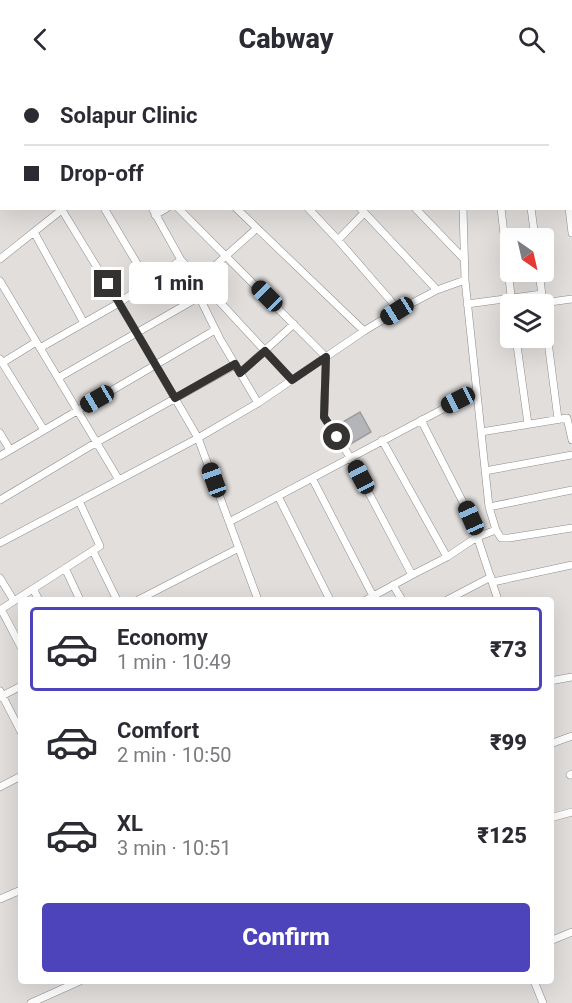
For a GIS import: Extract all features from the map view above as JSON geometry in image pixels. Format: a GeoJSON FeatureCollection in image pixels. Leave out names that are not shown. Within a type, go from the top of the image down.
{"type":"FeatureCollection","features":[{"type":"Feature","properties":{"kind":"street"},"geometry":{"type":"LineString","coordinates":[[0,259],[61,210],[119,303],[198,438],[257,597]]}},
{"type":"Feature","properties":{"kind":"street"},"geometry":{"type":"LineString","coordinates":[[105,210],[148,282]]}},
{"type":"Feature","properties":{"kind":"street"},"geometry":{"type":"LineString","coordinates":[[180,210],[326,357],[324,417],[350,457],[412,575]]}},
{"type":"Feature","properties":{"kind":"street"},"geometry":{"type":"LineString","coordinates":[[238,210],[364,331]]}},
{"type":"Feature","properties":{"kind":"street"},"geometry":{"type":"LineString","coordinates":[[310,210],[391,301],[397,311]]}},
{"type":"Feature","properties":{"kind":"street"},"geometry":{"type":"LineString","coordinates":[[417,210],[464,259]]}},
{"type":"Feature","properties":{"kind":"street"},"geometry":{"type":"LineString","coordinates":[[463,210],[467,304],[489,507],[496,530],[501,538],[509,538],[572,528]]}},
{"type":"Feature","properties":{"kind":"street"},"geometry":{"type":"LineString","coordinates":[[501,210],[511,294]]}},
{"type":"Feature","properties":{"kind":"street"},"geometry":{"type":"LineString","coordinates":[[531,210],[534,228]]}},
{"type":"Feature","properties":{"kind":"street"},"geometry":{"type":"LineString","coordinates":[[569,210],[572,233]]}},
{"type":"Feature","properties":{"kind":"street"},"geometry":{"type":"LineString","coordinates":[[338,240],[362,211],[437,290]]}},
{"type":"Feature","properties":{"kind":"street"},"geometry":{"type":"LineString","coordinates":[[154,212],[181,260],[215,330],[258,403]]}},
{"type":"Feature","properties":{"kind":"street"},"geometry":{"type":"LineString","coordinates":[[199,280],[256,229]]}},
{"type":"Feature","properties":{"kind":"street"},"geometry":{"type":"LineString","coordinates":[[34,232],[84,323]]}},
{"type":"Feature","properties":{"kind":"street"},"geometry":{"type":"LineString","coordinates":[[44,430],[1,361],[84,323],[119,303],[181,260]]}},
{"type":"Feature","properties":{"kind":"street"},"geometry":{"type":"LineString","coordinates":[[181,260],[292,380]]}},
{"type":"Feature","properties":{"kind":"street"},"geometry":{"type":"LineString","coordinates":[[0,543],[198,438],[258,403],[397,311],[437,290],[465,280]]}},
{"type":"Feature","properties":{"kind":"street"},"geometry":{"type":"LineString","coordinates":[[0,281],[119,480]]}},
{"type":"Feature","properties":{"kind":"street"},"geometry":{"type":"LineString","coordinates":[[540,282],[542,294]]}},
{"type":"Feature","properties":{"kind":"street"},"geometry":{"type":"LineString","coordinates":[[58,378],[199,297]]}},
{"type":"Feature","properties":{"kind":"street"},"geometry":{"type":"LineString","coordinates":[[554,301],[572,299]]}},
{"type":"Feature","properties":{"kind":"street"},"geometry":{"type":"LineString","coordinates":[[467,304],[500,303]]}},
{"type":"Feature","properties":{"kind":"street"},"geometry":{"type":"LineString","coordinates":[[240,373],[294,324]]}},
{"type":"Feature","properties":{"kind":"street"},"geometry":{"type":"LineString","coordinates":[[0,456],[215,330]]}},
{"type":"Feature","properties":{"kind":"street"},"geometry":{"type":"LineString","coordinates":[[517,348],[528,424]]}},
{"type":"Feature","properties":{"kind":"street"},"geometry":{"type":"LineString","coordinates":[[549,348],[558,419]]}},
{"type":"Feature","properties":{"kind":"street"},"geometry":{"type":"LineString","coordinates":[[0,500],[235,364]]}},
{"type":"Feature","properties":{"kind":"street"},"geometry":{"type":"LineString","coordinates":[[229,522],[477,391]]}},
{"type":"Feature","properties":{"kind":"street"},"geometry":{"type":"LineString","coordinates":[[481,432],[570,418],[572,440]]}},
{"type":"Feature","properties":{"kind":"street"},"geometry":{"type":"LineString","coordinates":[[421,420],[465,505],[497,597]]}},
{"type":"Feature","properties":{"kind":"street"},"geometry":{"type":"LineString","coordinates":[[0,434],[10,450]]}},
{"type":"Feature","properties":{"kind":"street"},"geometry":{"type":"LineString","coordinates":[[382,440],[447,557]]}},
{"type":"Feature","properties":{"kind":"street"},"geometry":{"type":"LineString","coordinates":[[485,471],[572,455]]}},
{"type":"Feature","properties":{"kind":"street"},"geometry":{"type":"LineString","coordinates":[[312,478],[370,597]]}},
{"type":"Feature","properties":{"kind":"street"},"geometry":{"type":"LineString","coordinates":[[489,507],[572,490]]}},
{"type":"Feature","properties":{"kind":"street"},"geometry":{"type":"LineString","coordinates":[[278,496],[328,597]]}},
{"type":"Feature","properties":{"kind":"street"},"geometry":{"type":"LineString","coordinates":[[20,597],[100,546],[79,501]]}},
{"type":"Feature","properties":{"kind":"street"},"geometry":{"type":"LineString","coordinates":[[372,597],[447,557],[477,537],[496,530]]}},
{"type":"Feature","properties":{"kind":"street"},"geometry":{"type":"LineString","coordinates":[[144,597],[238,548]]}},
{"type":"Feature","properties":{"kind":"street"},"geometry":{"type":"LineString","coordinates":[[93,550],[116,597]]}},
{"type":"Feature","properties":{"kind":"street"},"geometry":{"type":"LineString","coordinates":[[454,597],[492,579],[572,565]]}},
{"type":"Feature","properties":{"kind":"street"},"geometry":{"type":"LineString","coordinates":[[65,568],[79,597]]}},
{"type":"Feature","properties":{"kind":"street"},"geometry":{"type":"LineString","coordinates":[[0,578],[14,601]]}},
{"type":"Feature","properties":{"kind":"street"},"geometry":{"type":"LineString","coordinates":[[393,585],[400,597]]}},
{"type":"Feature","properties":{"kind":"street"},"geometry":{"type":"LineString","coordinates":[[33,589],[37,597]]}},
{"type":"Feature","properties":{"kind":"street"},"geometry":{"type":"LineString","coordinates":[[18,598],[1,609],[18,641]]}},
{"type":"Feature","properties":{"kind":"street"},"geometry":{"type":"LineString","coordinates":[[554,680],[572,677]]}},
{"type":"Feature","properties":{"kind":"street"},"geometry":{"type":"LineString","coordinates":[[18,687],[1,694],[18,726]]}},
{"type":"Feature","properties":{"kind":"street"},"geometry":{"type":"LineString","coordinates":[[554,743],[572,736]]}},
{"type":"Feature","properties":{"kind":"street"},"geometry":{"type":"LineString","coordinates":[[0,787],[18,778]]}},
{"type":"Feature","properties":{"kind":"street"},"geometry":{"type":"LineString","coordinates":[[554,817],[572,812]]}},
{"type":"Feature","properties":{"kind":"street"},"geometry":{"type":"LineString","coordinates":[[0,889],[2,898],[18,891]]}},
{"type":"Feature","properties":{"kind":"street"},"geometry":{"type":"LineString","coordinates":[[554,939],[572,932]]}},
{"type":"Feature","properties":{"kind":"street"},"geometry":{"type":"LineString","coordinates":[[31,1003],[73,984]]}},
{"type":"Feature","properties":{"kind":"street"},"geometry":{"type":"LineString","coordinates":[[535,984],[543,1003]]}},
{"type":"Feature","properties":{"kind":"building"},"geometry":{"type":"Polygon","coordinates":[[[360,412],[371,432],[349,445],[336,426],[360,412]]]}},
{"type":"Feature","properties":{"kind":"route"},"geometry":{"type":"LineString","coordinates":[[108,284],[175,398],[235,364],[240,373],[265,351],[292,380],[326,357],[324,417],[337,437]]}}]}
